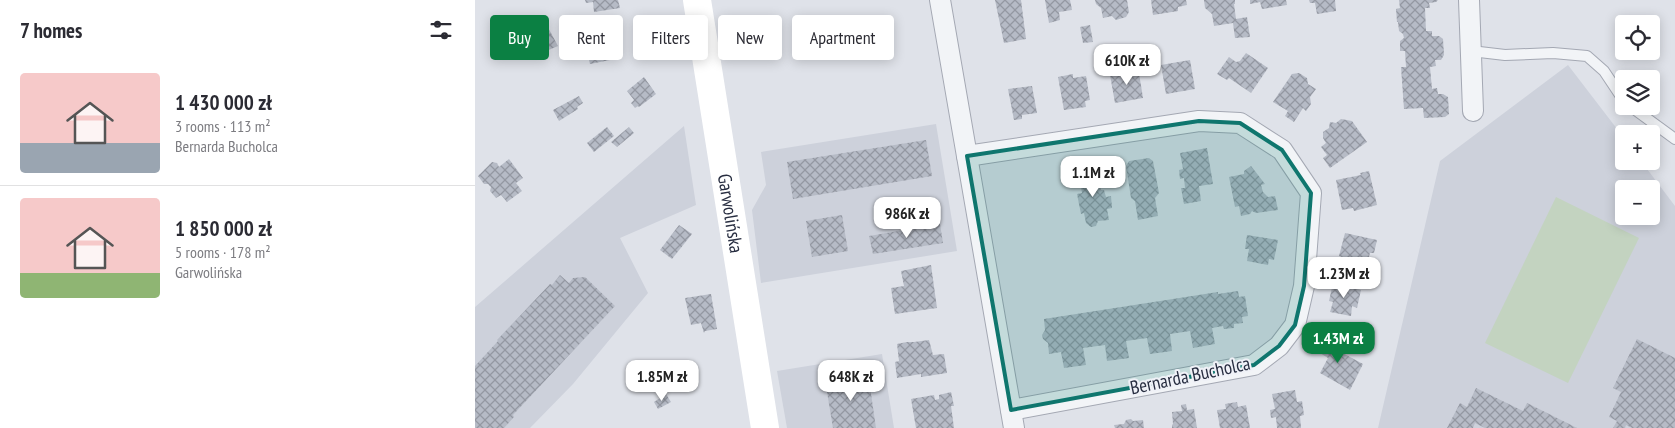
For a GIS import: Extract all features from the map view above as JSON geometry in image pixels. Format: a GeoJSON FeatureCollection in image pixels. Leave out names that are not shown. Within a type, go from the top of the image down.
{"type":"FeatureCollection","features":[{"type":"Feature","properties":{"kind":"main road","name":"Garwolińska"},"geometry":{"type":"LineString","coordinates":[[697,0],[765,428]]}},
{"type":"Feature","properties":{"kind":"street"},"geometry":{"type":"LineString","coordinates":[[940,0],[1012,419]]}},
{"type":"Feature","properties":{"kind":"street"},"geometry":{"type":"LineString","coordinates":[[1469,0],[1473,111]]}},
{"type":"Feature","properties":{"kind":"street","name":"Bernarda Bucholca"},"geometry":{"type":"LineString","coordinates":[[967,156],[1199,121],[1240,123],[1283,150],[1311,193],[1304,286],[1295,325],[1279,346],[1254,365],[1012,419]]}},
{"type":"Feature","properties":{"kind":"lane"},"geometry":{"type":"LineString","coordinates":[[1471,51],[1505,55],[1553,53],[1587,56],[1604,71],[1615,88]]}},
{"type":"Feature","properties":{"kind":"lane"},"geometry":{"type":"LineString","coordinates":[[1642,115],[1675,140]]}},
{"type":"Feature","properties":{"kind":"highlighted area"},"geometry":{"type":"Polygon","coordinates":[[[1199,121],[1240,123],[1282,150],[1311,193],[1304,286],[1295,325],[1279,346],[1254,365],[1011,410],[967,156],[1199,121]]]}},
{"type":"Feature","properties":{"kind":"shaded area"},"geometry":{"type":"Polygon","coordinates":[[[1568,65],[1615,126],[1615,170],[1648,170],[1655,180],[1615,180],[1615,225],[1660,225],[1660,186],[1675,206],[1675,428],[1378,428],[1440,161],[1568,65]]]}},
{"type":"Feature","properties":{"kind":"shaded area"},"geometry":{"type":"Polygon","coordinates":[[[936,124],[957,251],[761,283],[752,210],[766,185],[761,152],[936,124]]]}},
{"type":"Feature","properties":{"kind":"shaded area"},"geometry":{"type":"Polygon","coordinates":[[[684,126],[696,205],[620,238],[648,293],[573,384],[530,428],[475,428],[475,307],[684,126]]]}},
{"type":"Feature","properties":{"kind":"shaded area"},"geometry":{"type":"Polygon","coordinates":[[[882,354],[894,428],[787,428],[777,371],[882,354]]]}},
{"type":"Feature","properties":{"kind":"green space"},"geometry":{"type":"Polygon","coordinates":[[[1556,197],[1639,238],[1568,383],[1485,343],[1556,197]]]}},
{"type":"Feature","properties":{"kind":"building"},"geometry":{"type":"Polygon","coordinates":[[[585,0],[618,0],[620,8],[594,12],[593,2],[586,3],[585,0]]]}},
{"type":"Feature","properties":{"kind":"building"},"geometry":{"type":"Polygon","coordinates":[[[995,0],[1021,0],[1026,39],[1004,43],[995,0]]]}},
{"type":"Feature","properties":{"kind":"building"},"geometry":{"type":"Polygon","coordinates":[[[1045,0],[1070,0],[1072,10],[1059,12],[1060,20],[1049,23],[1045,0]]]}},
{"type":"Feature","properties":{"kind":"building"},"geometry":{"type":"Polygon","coordinates":[[[1095,0],[1127,0],[1129,12],[1126,17],[1116,20],[1112,16],[1103,18],[1101,8],[1096,4],[1095,0]]]}},
{"type":"Feature","properties":{"kind":"building"},"geometry":{"type":"Polygon","coordinates":[[[1151,0],[1186,0],[1187,5],[1178,7],[1178,11],[1153,15],[1151,0]]]}},
{"type":"Feature","properties":{"kind":"building"},"geometry":{"type":"Polygon","coordinates":[[[1204,0],[1235,0],[1236,19],[1247,17],[1250,37],[1235,38],[1233,23],[1214,26],[1212,14],[1205,8],[1204,0]]]}},
{"type":"Feature","properties":{"kind":"building"},"geometry":{"type":"Polygon","coordinates":[[[1250,0],[1286,0],[1287,5],[1262,9],[1260,2],[1250,4],[1250,0]]]}},
{"type":"Feature","properties":{"kind":"building"},"geometry":{"type":"Polygon","coordinates":[[[1309,0],[1335,0],[1336,11],[1317,14],[1315,3],[1310,3],[1309,0]]]}},
{"type":"Feature","properties":{"kind":"building"},"geometry":{"type":"Polygon","coordinates":[[[1399,0],[1438,0],[1429,3],[1430,8],[1425,8],[1426,31],[1432,31],[1432,36],[1439,36],[1443,39],[1444,55],[1441,60],[1435,60],[1436,66],[1430,67],[1432,89],[1437,88],[1438,94],[1448,97],[1449,114],[1445,117],[1424,118],[1423,108],[1404,109],[1401,67],[1406,67],[1405,51],[1400,51],[1400,41],[1404,38],[1403,34],[1399,31],[1397,22],[1396,9],[1400,8],[1399,0]]]}},
{"type":"Feature","properties":{"kind":"building"},"geometry":{"type":"Polygon","coordinates":[[[1090,25],[1093,42],[1083,43],[1080,27],[1090,25]]]}},
{"type":"Feature","properties":{"kind":"building"},"geometry":{"type":"Polygon","coordinates":[[[549,29],[558,46],[549,50],[549,29]]]}},
{"type":"Feature","properties":{"kind":"building"},"geometry":{"type":"Polygon","coordinates":[[[1246,53],[1268,68],[1251,93],[1229,78],[1227,80],[1217,74],[1229,57],[1236,62],[1240,61],[1246,53]]]}},
{"type":"Feature","properties":{"kind":"building"},"geometry":{"type":"Polygon","coordinates":[[[589,60],[610,60],[590,64],[589,60]]]}},
{"type":"Feature","properties":{"kind":"building"},"geometry":{"type":"Polygon","coordinates":[[[1190,60],[1195,89],[1166,94],[1161,65],[1190,60]]]}},
{"type":"Feature","properties":{"kind":"building"},"geometry":{"type":"Polygon","coordinates":[[[1138,67],[1143,98],[1115,103],[1110,75],[1122,73],[1122,70],[1138,67]]]}},
{"type":"Feature","properties":{"kind":"building"},"geometry":{"type":"Polygon","coordinates":[[[1299,73],[1307,78],[1308,84],[1316,89],[1310,97],[1311,104],[1306,111],[1303,108],[1294,122],[1285,116],[1288,111],[1273,102],[1292,74],[1299,73]]]}},
{"type":"Feature","properties":{"kind":"building"},"geometry":{"type":"Polygon","coordinates":[[[1073,74],[1073,78],[1086,76],[1090,100],[1085,101],[1086,107],[1064,110],[1058,77],[1073,74]]]}},
{"type":"Feature","properties":{"kind":"building"},"geometry":{"type":"Polygon","coordinates":[[[644,77],[656,94],[635,108],[631,103],[634,100],[627,91],[644,77]]]}},
{"type":"Feature","properties":{"kind":"building"},"geometry":{"type":"Polygon","coordinates":[[[1032,86],[1037,113],[1022,115],[1022,119],[1014,120],[1008,89],[1032,86]]]}},
{"type":"Feature","properties":{"kind":"building"},"geometry":{"type":"Polygon","coordinates":[[[579,96],[583,103],[577,107],[578,109],[559,121],[553,110],[579,96]]]}},
{"type":"Feature","properties":{"kind":"building"},"geometry":{"type":"Polygon","coordinates":[[[1341,119],[1352,121],[1367,142],[1330,168],[1323,158],[1327,155],[1321,147],[1326,143],[1323,138],[1323,132],[1329,128],[1330,122],[1336,123],[1341,119]]]}},
{"type":"Feature","properties":{"kind":"building"},"geometry":{"type":"Polygon","coordinates":[[[607,127],[614,136],[594,152],[587,143],[607,127]]]}},
{"type":"Feature","properties":{"kind":"building"},"geometry":{"type":"Polygon","coordinates":[[[629,127],[634,133],[617,147],[611,142],[629,127]]]}},
{"type":"Feature","properties":{"kind":"building"},"geometry":{"type":"Polygon","coordinates":[[[926,140],[932,176],[793,199],[787,162],[926,140]]]}},
{"type":"Feature","properties":{"kind":"building"},"geometry":{"type":"Polygon","coordinates":[[[1207,148],[1213,184],[1199,186],[1201,201],[1184,204],[1181,188],[1185,188],[1184,178],[1180,179],[1179,170],[1183,169],[1180,153],[1207,148]]]}},
{"type":"Feature","properties":{"kind":"building"},"geometry":{"type":"Polygon","coordinates":[[[1149,158],[1153,161],[1159,193],[1155,198],[1158,216],[1138,220],[1135,201],[1131,198],[1126,166],[1129,161],[1149,158]]]}},
{"type":"Feature","properties":{"kind":"building"},"geometry":{"type":"Polygon","coordinates":[[[509,159],[523,178],[516,183],[522,191],[507,202],[501,195],[496,198],[490,191],[491,187],[488,184],[484,184],[478,176],[492,162],[497,163],[499,167],[509,159]]]}},
{"type":"Feature","properties":{"kind":"building"},"geometry":{"type":"Polygon","coordinates":[[[1251,166],[1265,184],[1261,185],[1263,192],[1268,197],[1275,196],[1278,210],[1256,213],[1252,211],[1250,214],[1241,216],[1239,206],[1235,207],[1229,177],[1244,174],[1244,171],[1251,166]]]}},
{"type":"Feature","properties":{"kind":"building"},"geometry":{"type":"Polygon","coordinates":[[[1097,167],[1101,190],[1104,190],[1106,197],[1111,196],[1112,208],[1107,209],[1109,220],[1098,221],[1096,226],[1091,227],[1086,223],[1084,213],[1081,214],[1077,194],[1082,193],[1078,171],[1097,167]]]}},
{"type":"Feature","properties":{"kind":"building"},"geometry":{"type":"Polygon","coordinates":[[[1369,171],[1377,205],[1354,211],[1353,208],[1342,210],[1336,180],[1361,175],[1360,173],[1369,171]]]}},
{"type":"Feature","properties":{"kind":"building"},"geometry":{"type":"Polygon","coordinates":[[[842,215],[848,251],[812,257],[806,221],[842,215]]]}},
{"type":"Feature","properties":{"kind":"building"},"geometry":{"type":"Polygon","coordinates":[[[940,224],[943,243],[873,254],[869,236],[940,224]]]}},
{"type":"Feature","properties":{"kind":"building"},"geometry":{"type":"Polygon","coordinates":[[[679,225],[692,234],[672,259],[660,250],[679,225]]]}},
{"type":"Feature","properties":{"kind":"building"},"geometry":{"type":"Polygon","coordinates":[[[1345,233],[1377,240],[1374,253],[1370,253],[1366,267],[1343,263],[1345,258],[1339,256],[1345,233]]]}},
{"type":"Feature","properties":{"kind":"building"},"geometry":{"type":"Polygon","coordinates":[[[1247,235],[1278,240],[1274,260],[1269,259],[1268,265],[1247,261],[1249,249],[1245,249],[1247,235]]]}},
{"type":"Feature","properties":{"kind":"building"},"geometry":{"type":"Polygon","coordinates":[[[931,265],[937,308],[895,314],[891,288],[904,286],[901,271],[931,265]]]}},
{"type":"Feature","properties":{"kind":"building"},"geometry":{"type":"Polygon","coordinates":[[[560,275],[569,283],[573,278],[585,277],[615,306],[513,415],[514,417],[504,428],[475,428],[475,366],[497,340],[560,275]]]}},
{"type":"Feature","properties":{"kind":"building"},"geometry":{"type":"Polygon","coordinates":[[[1333,283],[1361,290],[1357,308],[1352,306],[1351,316],[1330,312],[1333,302],[1329,301],[1333,283]]]}},
{"type":"Feature","properties":{"kind":"building"},"geometry":{"type":"Polygon","coordinates":[[[1238,291],[1239,297],[1245,296],[1248,316],[1242,317],[1243,323],[1234,324],[1234,328],[1224,329],[1223,326],[1212,328],[1215,344],[1193,348],[1190,331],[1170,334],[1172,351],[1150,354],[1147,338],[1126,341],[1129,358],[1107,361],[1105,345],[1083,348],[1086,365],[1064,368],[1061,352],[1049,354],[1048,343],[1043,339],[1042,335],[1045,330],[1044,319],[1218,292],[1218,294],[1238,291]]]}},
{"type":"Feature","properties":{"kind":"building"},"geometry":{"type":"Polygon","coordinates":[[[711,294],[717,329],[705,331],[704,333],[701,323],[691,325],[685,298],[711,294]]]}},
{"type":"Feature","properties":{"kind":"building"},"geometry":{"type":"Polygon","coordinates":[[[1319,336],[1337,346],[1335,349],[1363,364],[1350,390],[1320,373],[1328,358],[1312,348],[1319,336]]]}},
{"type":"Feature","properties":{"kind":"building"},"geometry":{"type":"Polygon","coordinates":[[[1637,339],[1675,358],[1675,428],[1632,428],[1626,425],[1625,428],[1613,428],[1617,421],[1609,417],[1621,392],[1613,388],[1637,339]]]}},
{"type":"Feature","properties":{"kind":"building"},"geometry":{"type":"Polygon","coordinates":[[[929,340],[933,355],[944,354],[947,373],[921,377],[921,374],[897,378],[895,362],[899,361],[897,344],[929,340]]]}},
{"type":"Feature","properties":{"kind":"building"},"geometry":{"type":"Polygon","coordinates":[[[868,373],[876,428],[833,428],[825,380],[868,373]]]}},
{"type":"Feature","properties":{"kind":"building"},"geometry":{"type":"Polygon","coordinates":[[[1476,388],[1523,411],[1527,403],[1577,428],[1485,428],[1475,423],[1473,428],[1447,428],[1460,403],[1467,407],[1476,388]]]}},
{"type":"Feature","properties":{"kind":"building"},"geometry":{"type":"Polygon","coordinates":[[[1295,390],[1297,402],[1302,401],[1304,415],[1300,416],[1301,428],[1277,428],[1276,417],[1271,418],[1270,410],[1275,409],[1272,394],[1295,390]]]}},
{"type":"Feature","properties":{"kind":"building"},"geometry":{"type":"Polygon","coordinates":[[[951,392],[954,406],[951,406],[954,428],[916,428],[911,399],[934,395],[935,400],[939,399],[939,395],[951,392]]]}},
{"type":"Feature","properties":{"kind":"building"},"geometry":{"type":"Polygon","coordinates":[[[666,394],[671,402],[658,409],[654,402],[666,394]]]}},
{"type":"Feature","properties":{"kind":"building"},"geometry":{"type":"Polygon","coordinates":[[[1237,402],[1238,407],[1246,405],[1250,428],[1220,428],[1217,410],[1226,409],[1225,404],[1237,402]]]}},
{"type":"Feature","properties":{"kind":"building"},"geometry":{"type":"Polygon","coordinates":[[[1186,404],[1187,410],[1194,409],[1197,428],[1172,428],[1172,412],[1182,411],[1181,405],[1186,404]]]}},
{"type":"Feature","properties":{"kind":"building"},"geometry":{"type":"Polygon","coordinates":[[[1131,419],[1133,421],[1143,420],[1144,428],[1115,428],[1114,425],[1124,424],[1126,420],[1131,419]]]}}]}
